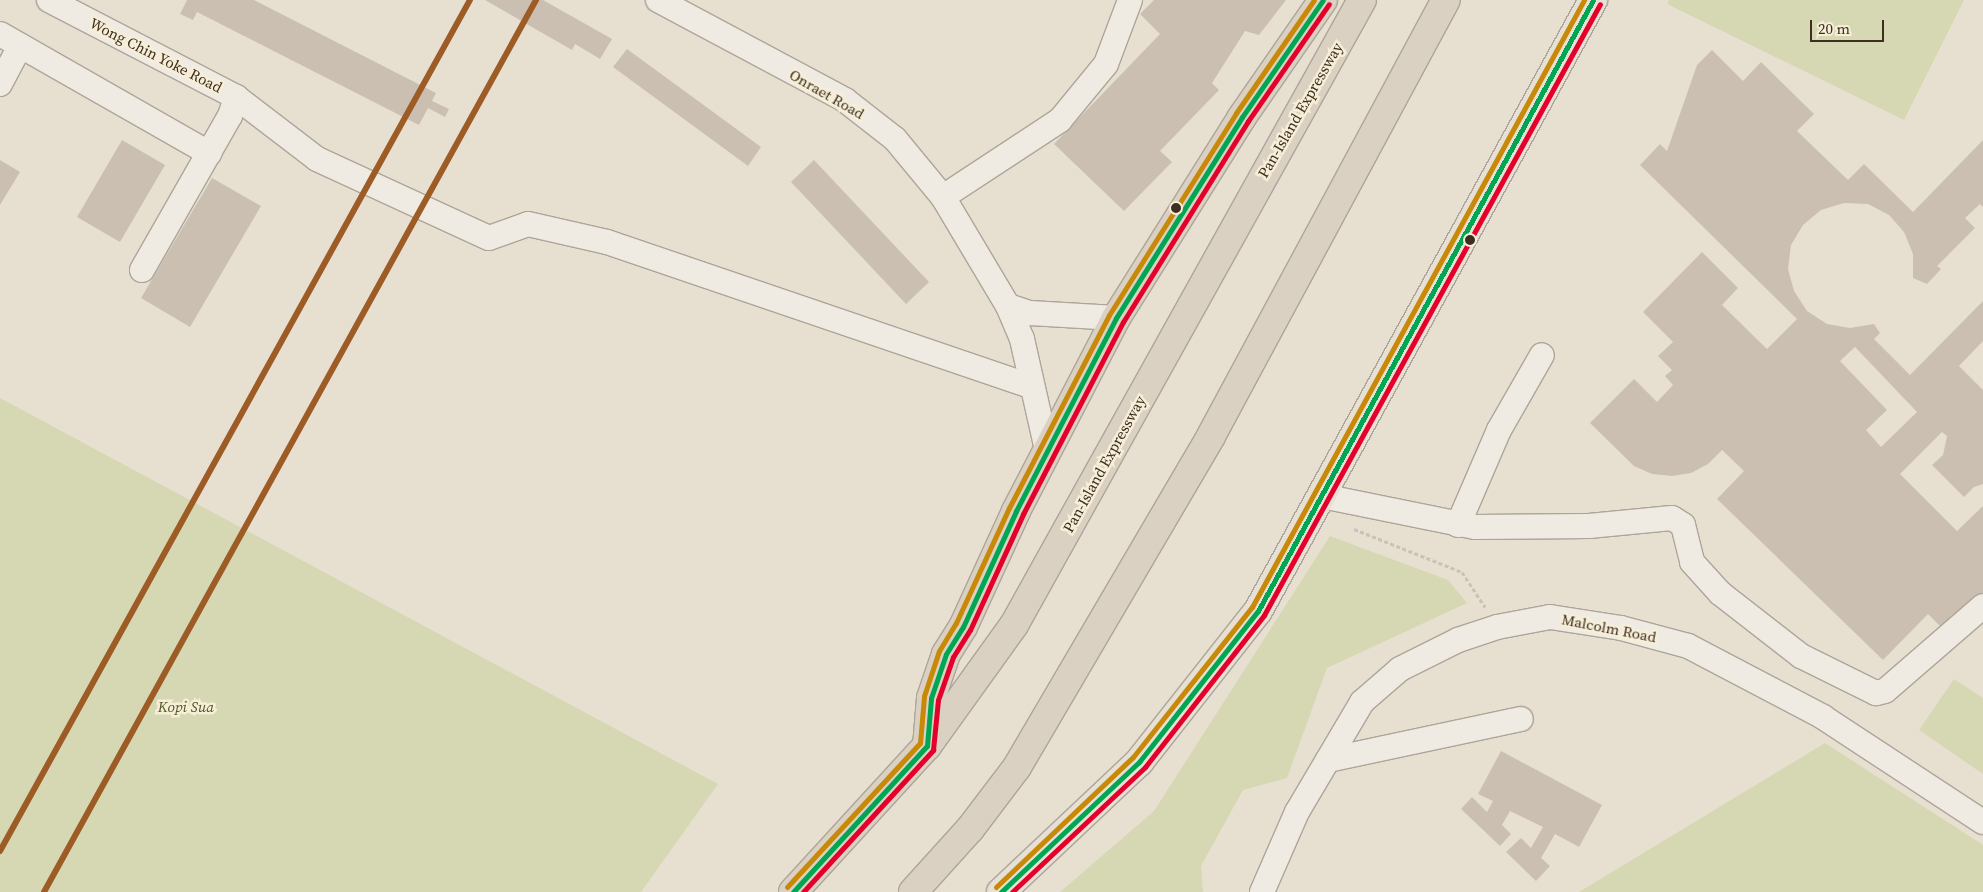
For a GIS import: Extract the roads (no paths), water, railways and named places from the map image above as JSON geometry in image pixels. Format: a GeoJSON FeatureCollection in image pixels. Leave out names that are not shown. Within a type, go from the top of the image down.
{"type":"FeatureCollection","features":[{"type":"Feature","properties":{"kind":"highway"},"geometry":{"type":"LineString","coordinates":[[926,746],[931,698],[939,671],[1047,450],[1116,318],[1242,117],[1323,0]]}},
{"type":"Feature","properties":{"kind":"highway","name":"Pan-Island Expressway"},"geometry":{"type":"LineString","coordinates":[[793,892],[926,746],[976,682],[1032,594],[1228,236],[1362,0]]}},
{"type":"Feature","properties":{"kind":"highway"},"geometry":{"type":"LineString","coordinates":[[913,892],[970,829],[1017,767],[1211,436],[1446,0]]}},
{"type":"Feature","properties":{"kind":"main road"},"geometry":{"type":"LineString","coordinates":[[1001,892],[1140,762],[1258,611],[1593,0]]}},
{"type":"Feature","properties":{"kind":"street","name":"Wong Chin Yoke Road"},"geometry":{"type":"LineString","coordinates":[[49,0],[236,97],[317,159],[489,238],[528,224],[607,242],[1031,386]]}},
{"type":"Feature","properties":{"kind":"street","name":"Onraet Road"},"geometry":{"type":"LineString","coordinates":[[658,0],[855,106],[895,139],[943,197],[1008,306],[1022,339],[1031,386],[1047,450]]}},
{"type":"Feature","properties":{"kind":"street"},"geometry":{"type":"LineString","coordinates":[[943,197],[1060,120],[1106,64],[1130,0]]}},
{"type":"Feature","properties":{"kind":"street"},"geometry":{"type":"LineString","coordinates":[[0,34],[209,153]]}},
{"type":"Feature","properties":{"kind":"street"},"geometry":{"type":"LineString","coordinates":[[0,84],[20,46]]}},
{"type":"Feature","properties":{"kind":"street"},"geometry":{"type":"LineString","coordinates":[[142,270],[230,116],[236,97]]}},
{"type":"Feature","properties":{"kind":"street"},"geometry":{"type":"LineString","coordinates":[[1008,306],[1030,313],[1116,318]]}},
{"type":"Feature","properties":{"kind":"street"},"geometry":{"type":"LineString","coordinates":[[1458,525],[1498,430],[1542,355]]}},
{"type":"Feature","properties":{"kind":"street"},"geometry":{"type":"LineString","coordinates":[[1322,496],[1475,528],[1589,526],[1672,518],[1683,525],[1692,562],[1720,593],[1800,656],[1876,693],[1885,691],[1983,606]]}},
{"type":"Feature","properties":{"kind":"street","name":"Malcolm Road"},"geometry":{"type":"LineString","coordinates":[[1262,892],[1296,812],[1362,702],[1400,668],[1458,640],[1497,627],[1550,617],[1621,628],[1688,646],[1823,718],[1983,822]]}},
{"type":"Feature","properties":{"kind":"street"},"geometry":{"type":"LineString","coordinates":[[1328,760],[1521,719]]}},
{"type":"Feature","properties":{"kind":"park label","name":"Kopi Sua"},"geometry":{"type":"Point","coordinates":[186,707]}}]}
